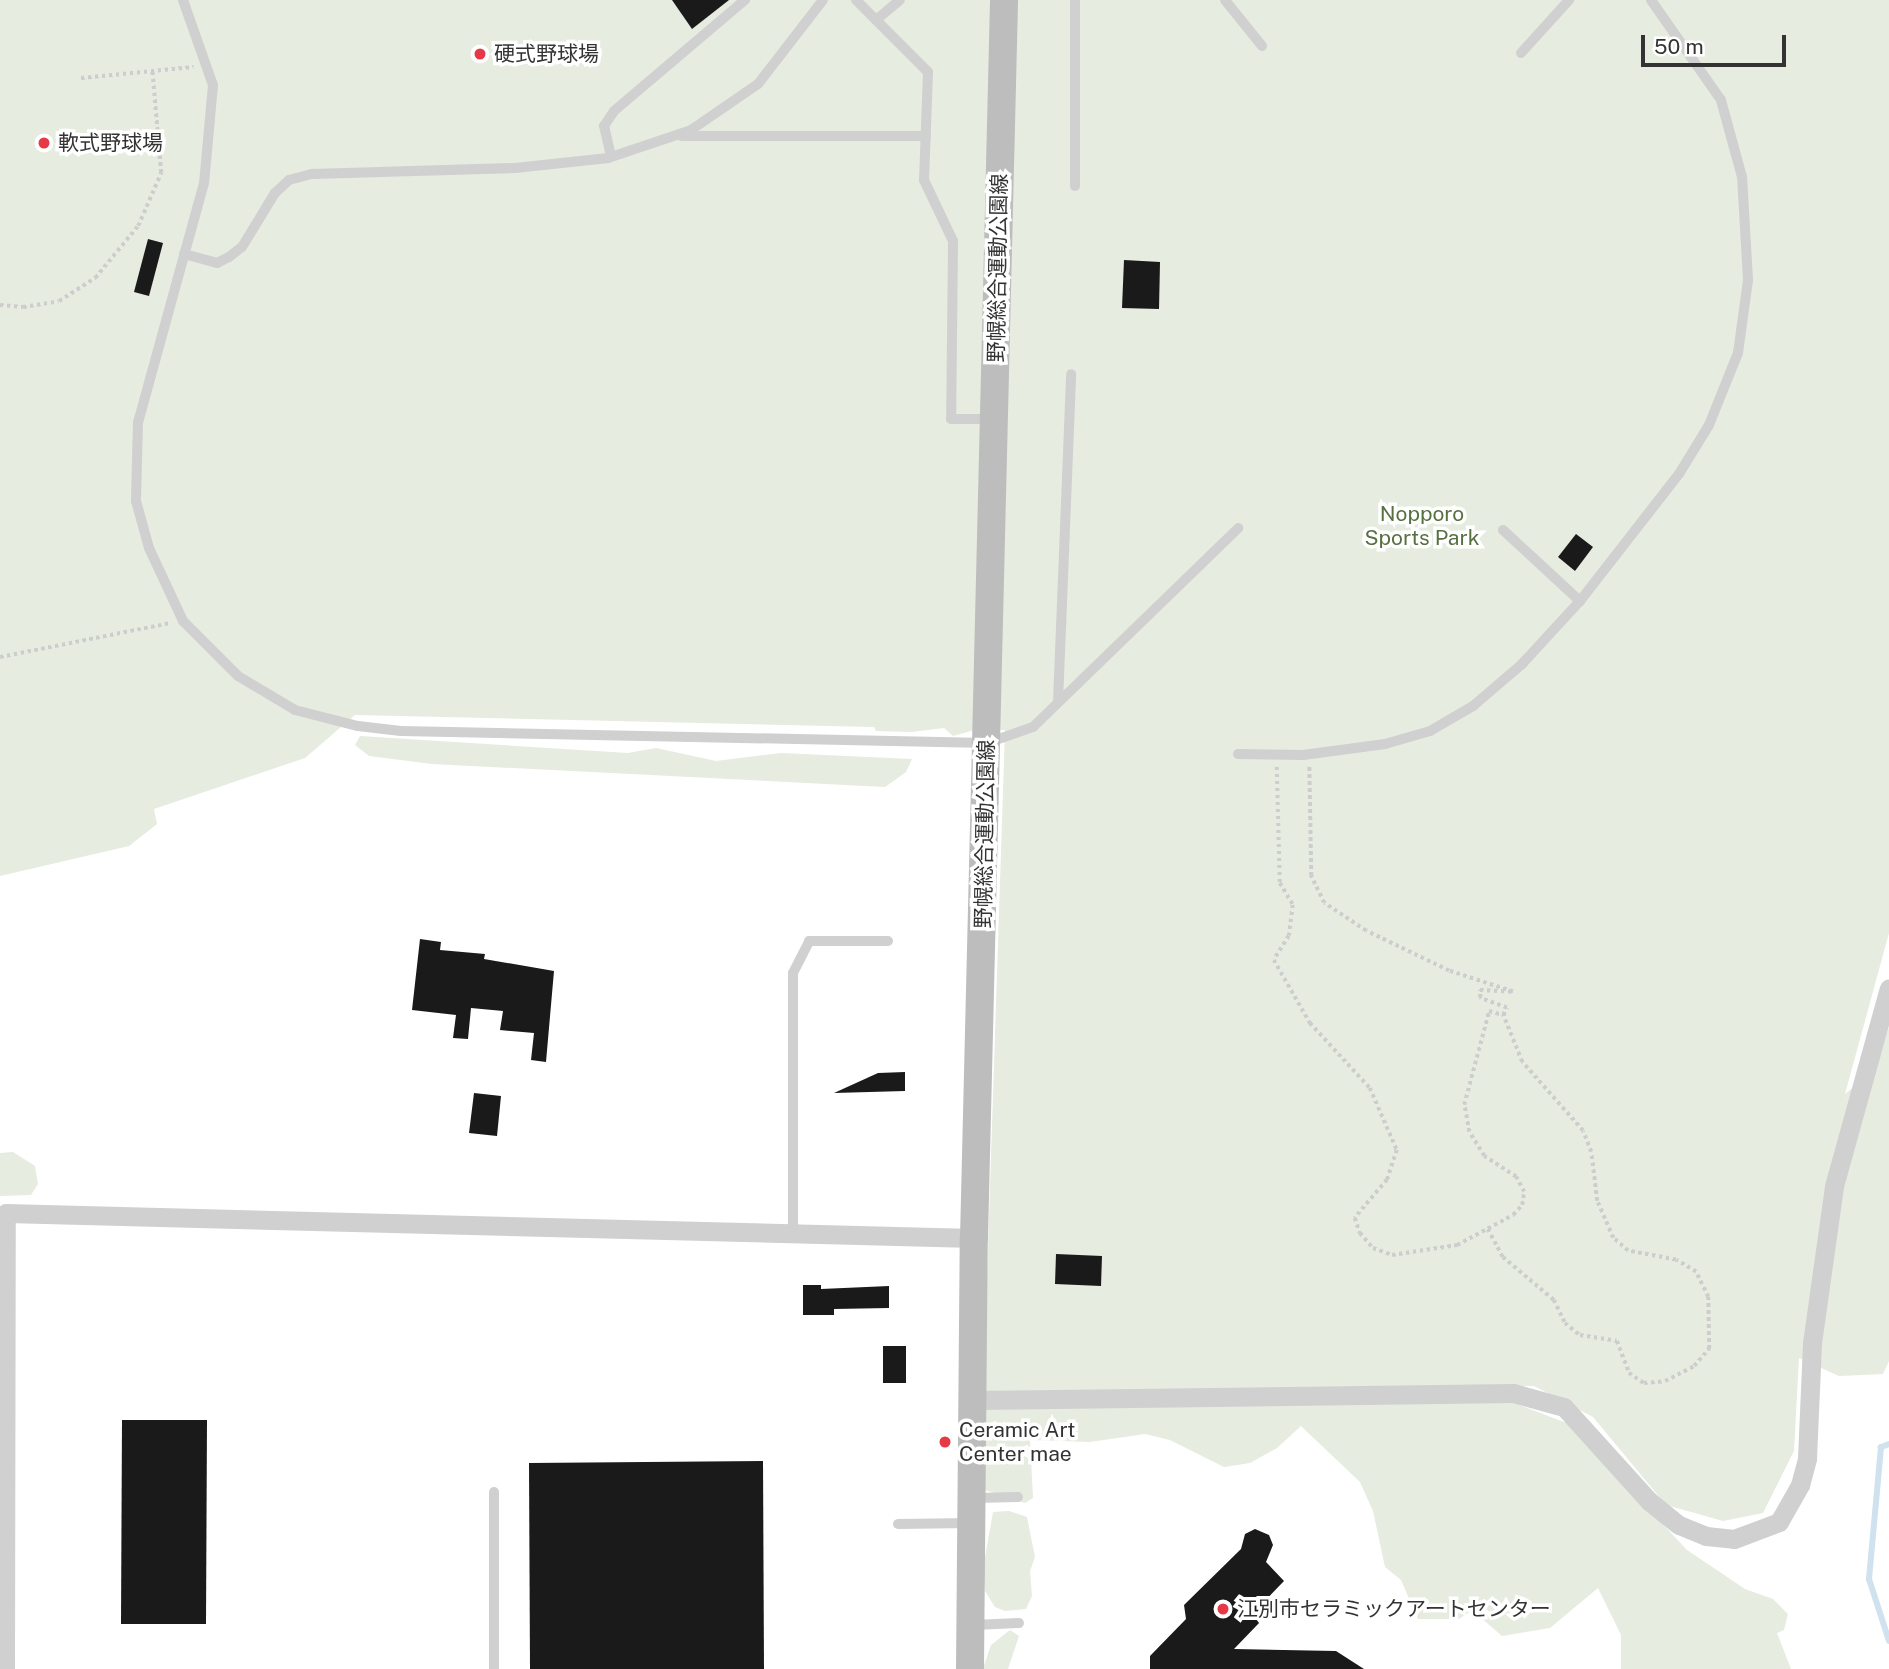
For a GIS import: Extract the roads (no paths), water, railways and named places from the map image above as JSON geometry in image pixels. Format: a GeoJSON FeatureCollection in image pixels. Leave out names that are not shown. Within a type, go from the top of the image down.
{"type":"FeatureCollection","features":[{"type":"Feature","properties":{"kind":"main road","name":"野幌総合運動公園線"},"geometry":{"type":"LineString","coordinates":[[970,1669],[974,1238],[1004,0]]}},
{"type":"Feature","properties":{"kind":"street"},"geometry":{"type":"LineString","coordinates":[[973,1400],[1513,1393],[1564,1407],[1649,1501],[1679,1525],[1706,1536],[1734,1539],[1779,1522],[1800,1485],[1807,1458],[1812,1343],[1834,1186],[1889,988]]}},
{"type":"Feature","properties":{"kind":"street"},"geometry":{"type":"LineString","coordinates":[[5,1669],[6,1213],[974,1238]]}},
{"type":"Feature","properties":{"kind":"lane"},"geometry":{"type":"LineString","coordinates":[[183,0],[213,85],[204,183],[138,422],[134,483],[149,548],[183,621],[237,676],[295,710],[358,726],[987,743],[1033,726],[1238,528]]}},
{"type":"Feature","properties":{"kind":"lane"},"geometry":{"type":"LineString","coordinates":[[611,156],[604,126],[614,111],[745,0]]}},
{"type":"Feature","properties":{"kind":"lane"},"geometry":{"type":"LineString","coordinates":[[184,254],[217,263],[229,257],[242,247],[275,193],[289,180],[312,174],[515,168],[611,156],[691,130],[758,84],[823,0]]}},
{"type":"Feature","properties":{"kind":"lane"},"geometry":{"type":"LineString","coordinates":[[856,0],[928,72],[924,180],[953,241],[951,419],[995,419]]}},
{"type":"Feature","properties":{"kind":"lane"},"geometry":{"type":"LineString","coordinates":[[876,20],[900,0]]}},
{"type":"Feature","properties":{"kind":"lane"},"geometry":{"type":"LineString","coordinates":[[1075,0],[1075,186]]}},
{"type":"Feature","properties":{"kind":"lane"},"geometry":{"type":"LineString","coordinates":[[1225,0],[1262,46]]}},
{"type":"Feature","properties":{"kind":"lane"},"geometry":{"type":"LineString","coordinates":[[1521,53],[1569,0]]}},
{"type":"Feature","properties":{"kind":"lane"},"geometry":{"type":"LineString","coordinates":[[1238,754],[1308,754],[1385,744],[1430,731],[1473,706],[1522,664],[1580,601],[1679,474],[1709,425],[1738,353],[1748,280],[1742,177],[1721,100],[1651,0]]}},
{"type":"Feature","properties":{"kind":"lane"},"geometry":{"type":"LineString","coordinates":[[672,136],[926,136]]}},
{"type":"Feature","properties":{"kind":"lane"},"geometry":{"type":"LineString","coordinates":[[1058,702],[1071,374]]}},
{"type":"Feature","properties":{"kind":"lane"},"geometry":{"type":"LineString","coordinates":[[1503,530],[1580,601]]}},
{"type":"Feature","properties":{"kind":"lane"},"geometry":{"type":"LineString","coordinates":[[793,1234],[793,973],[809,941],[888,941]]}},
{"type":"Feature","properties":{"kind":"lane"},"geometry":{"type":"LineString","coordinates":[[494,1492],[494,1669]]}},
{"type":"Feature","properties":{"kind":"lane"},"geometry":{"type":"LineString","coordinates":[[898,1524],[971,1511],[1018,1497]]}},
{"type":"Feature","properties":{"kind":"lane"},"geometry":{"type":"LineString","coordinates":[[970,1625],[1019,1623]]}},
{"type":"Feature","properties":{"kind":"waterway"},"geometry":{"type":"LineString","coordinates":[[1889,1444],[1881,1447],[1869,1579],[1889,1641]]}},
{"type":"Feature","properties":{"kind":"place","name":"硬式野球場"},"geometry":{"type":"Point","coordinates":[480,54]}},
{"type":"Feature","properties":{"kind":"place","name":"軟式野球場"},"geometry":{"type":"Point","coordinates":[44,143]}},
{"type":"Feature","properties":{"kind":"place","name":"Ceramic Art Center mae"},"geometry":{"type":"Point","coordinates":[945,1442]}},
{"type":"Feature","properties":{"kind":"place","name":"江別市セラミックアートセンター"},"geometry":{"type":"Point","coordinates":[1223,1609]}},
{"type":"Feature","properties":{"kind":"park label","name":"Nopporo Sports Park"},"geometry":{"type":"Point","coordinates":[1422,526]}}]}
